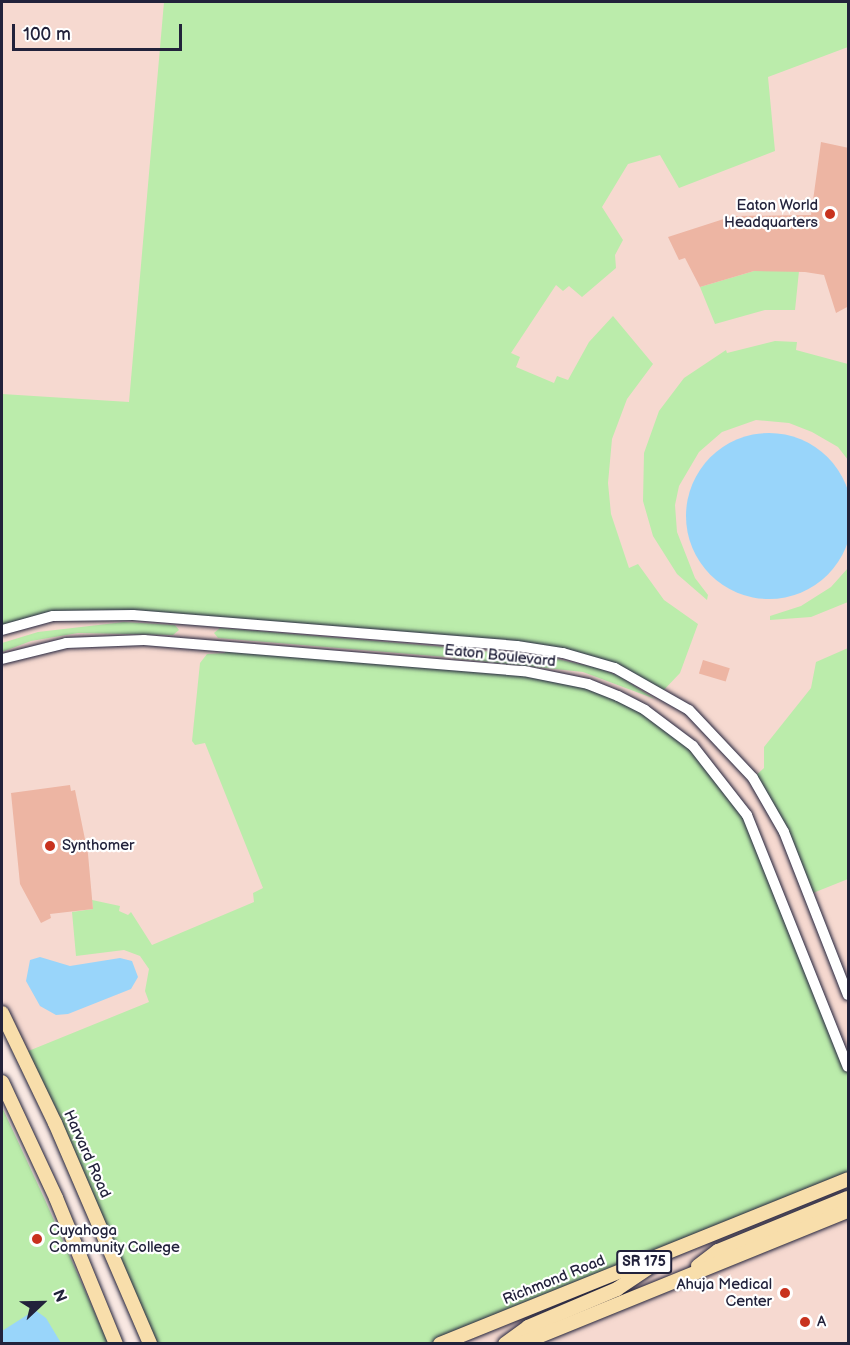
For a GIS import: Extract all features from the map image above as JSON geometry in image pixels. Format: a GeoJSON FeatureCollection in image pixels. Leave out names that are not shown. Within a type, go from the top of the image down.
{"type":"FeatureCollection","features":[{"type":"Feature","properties":{"kind":"main road","name":"Harvard Road"},"geometry":{"type":"LineString","coordinates":[[2,1013],[55,1123],[150,1344]]}},
{"type":"Feature","properties":{"kind":"main road"},"geometry":{"type":"LineString","coordinates":[[2,1082],[56,1198],[116,1344]]}},
{"type":"Feature","properties":{"kind":"main road","name":"Richmond Road"},"geometry":{"type":"LineString","coordinates":[[440,1344],[849,1179]]}},
{"type":"Feature","properties":{"kind":"main road"},"geometry":{"type":"LineString","coordinates":[[685,1276],[718,1251],[849,1198]]}},
{"type":"Feature","properties":{"kind":"main road","name":"SR 175"},"geometry":{"type":"LineString","coordinates":[[520,1344],[849,1211]]}},
{"type":"Feature","properties":{"kind":"main road"},"geometry":{"type":"LineString","coordinates":[[505,1344],[528,1327],[618,1289],[675,1249]]}},
{"type":"Feature","properties":{"kind":"street","name":"Eaton Boulevard"},"geometry":{"type":"LineString","coordinates":[[2,630],[53,616],[133,615],[517,646],[563,653],[615,668],[688,710],[746,768],[784,832],[849,995]]}},
{"type":"Feature","properties":{"kind":"street","name":"Eaton Boulevard"},"geometry":{"type":"LineString","coordinates":[[2,659],[66,643],[144,640],[524,671],[588,684],[618,696],[645,710],[693,746],[747,815],[849,1067]]}},
{"type":"Feature","properties":{"kind":"shaded area"},"geometry":{"type":"Polygon","coordinates":[[[2,2],[848,2],[848,1343],[150,1343],[2,1013],[2,2]]]}},
{"type":"Feature","properties":{"kind":"green space"},"geometry":{"type":"Polygon","coordinates":[[[164,2],[848,2],[848,47],[768,77],[775,151],[679,188],[660,155],[628,164],[602,207],[623,240],[615,255],[616,268],[582,297],[569,286],[563,291],[556,285],[511,353],[520,357],[516,367],[554,383],[557,376],[568,380],[589,342],[613,316],[653,364],[627,399],[612,439],[608,483],[611,514],[629,568],[638,564],[664,600],[698,624],[680,673],[661,693],[640,680],[563,653],[84,613],[2,630],[2,394],[129,402],[164,2]]]}},
{"type":"Feature","properties":{"kind":"green space"},"geometry":{"type":"Polygon","coordinates":[[[754,271],[799,271],[795,310],[765,310],[715,324],[700,287],[754,271]]]}},
{"type":"Feature","properties":{"kind":"green space"},"geometry":{"type":"Polygon","coordinates":[[[775,341],[797,342],[796,350],[848,364],[848,460],[838,447],[812,432],[789,423],[756,420],[722,432],[699,452],[679,486],[675,505],[677,532],[695,578],[708,595],[707,600],[677,574],[653,536],[643,501],[644,453],[659,411],[684,378],[726,350],[727,353],[775,341]]]}},
{"type":"Feature","properties":{"kind":"green space"},"geometry":{"type":"Polygon","coordinates":[[[848,568],[848,602],[811,617],[770,620],[770,616],[801,606],[831,587],[848,568]]]}},
{"type":"Feature","properties":{"kind":"green space"},"geometry":{"type":"Polygon","coordinates":[[[124,622],[175,625],[179,630],[173,635],[78,633],[31,641],[2,652],[2,643],[38,632],[124,622]]]}},
{"type":"Feature","properties":{"kind":"green space"},"geometry":{"type":"Polygon","coordinates":[[[220,628],[446,647],[446,657],[218,638],[214,633],[220,628]]]}},
{"type":"Feature","properties":{"kind":"green space"},"geometry":{"type":"Polygon","coordinates":[[[226,647],[524,671],[588,684],[670,727],[747,815],[848,1067],[848,1179],[440,1343],[150,1343],[21,1054],[149,1002],[145,991],[149,969],[140,956],[124,950],[76,956],[72,912],[93,909],[92,900],[120,906],[119,911],[128,915],[131,912],[152,945],[254,902],[253,893],[263,888],[205,743],[195,745],[192,741],[200,663],[207,654],[225,653],[226,647]]]}},
{"type":"Feature","properties":{"kind":"green space"},"geometry":{"type":"Polygon","coordinates":[[[452,648],[552,658],[598,668],[619,676],[655,699],[583,672],[452,658],[452,648]]]}},
{"type":"Feature","properties":{"kind":"green space"},"geometry":{"type":"Polygon","coordinates":[[[848,648],[848,879],[808,895],[753,778],[764,768],[764,747],[811,688],[816,662],[848,648]]]}},
{"type":"Feature","properties":{"kind":"green space","name":"Cuyahoga Community College"},"geometry":{"type":"Polygon","coordinates":[[[2,1107],[46,1202],[108,1343],[2,1343],[2,1107]]]}},
{"type":"Feature","properties":{"kind":"water"},"geometry":{"type":"Polygon","coordinates":[[[769,433],[785,434],[801,439],[828,457],[846,484],[851,500],[851,532],[846,548],[828,575],[801,593],[785,598],[769,599],[753,598],[737,593],[710,575],[692,548],[687,532],[686,516],[687,500],[692,484],[710,457],[737,439],[753,434],[769,433]]]}},
{"type":"Feature","properties":{"kind":"water"},"geometry":{"type":"Polygon","coordinates":[[[40,957],[70,966],[120,958],[132,961],[138,977],[131,989],[68,1014],[56,1015],[40,1006],[26,981],[30,960],[40,957]]]}},
{"type":"Feature","properties":{"kind":"water"},"geometry":{"type":"Polygon","coordinates":[[[35,1310],[46,1318],[61,1343],[2,1343],[2,1331],[35,1310]]]}},
{"type":"Feature","properties":{"kind":"building","name":"Eaton World Headquarters"},"geometry":{"type":"Polygon","coordinates":[[[821,142],[849,148],[849,306],[836,313],[824,275],[805,272],[754,271],[700,287],[685,258],[679,260],[668,237],[733,216],[811,215],[821,142]]]}},
{"type":"Feature","properties":{"kind":"building"},"geometry":{"type":"Polygon","coordinates":[[[703,660],[730,668],[726,682],[699,673],[703,660]]]}},
{"type":"Feature","properties":{"kind":"building"},"geometry":{"type":"Polygon","coordinates":[[[70,785],[71,791],[75,790],[88,854],[93,909],[50,914],[51,918],[41,923],[20,884],[11,793],[70,785]]]}},
{"type":"Feature","properties":{"kind":"place","name":"Eaton World Headquarters"},"geometry":{"type":"Point","coordinates":[830,214]}},
{"type":"Feature","properties":{"kind":"place","name":"Synthomer"},"geometry":{"type":"Point","coordinates":[50,846]}},
{"type":"Feature","properties":{"kind":"place","name":"Cuyahoga Community College"},"geometry":{"type":"Point","coordinates":[37,1239]}},
{"type":"Feature","properties":{"kind":"place","name":"Ahuja Medical Center"},"geometry":{"type":"Point","coordinates":[785,1293]}},
{"type":"Feature","properties":{"kind":"place","name":"A"},"geometry":{"type":"Point","coordinates":[805,1322]}}]}
